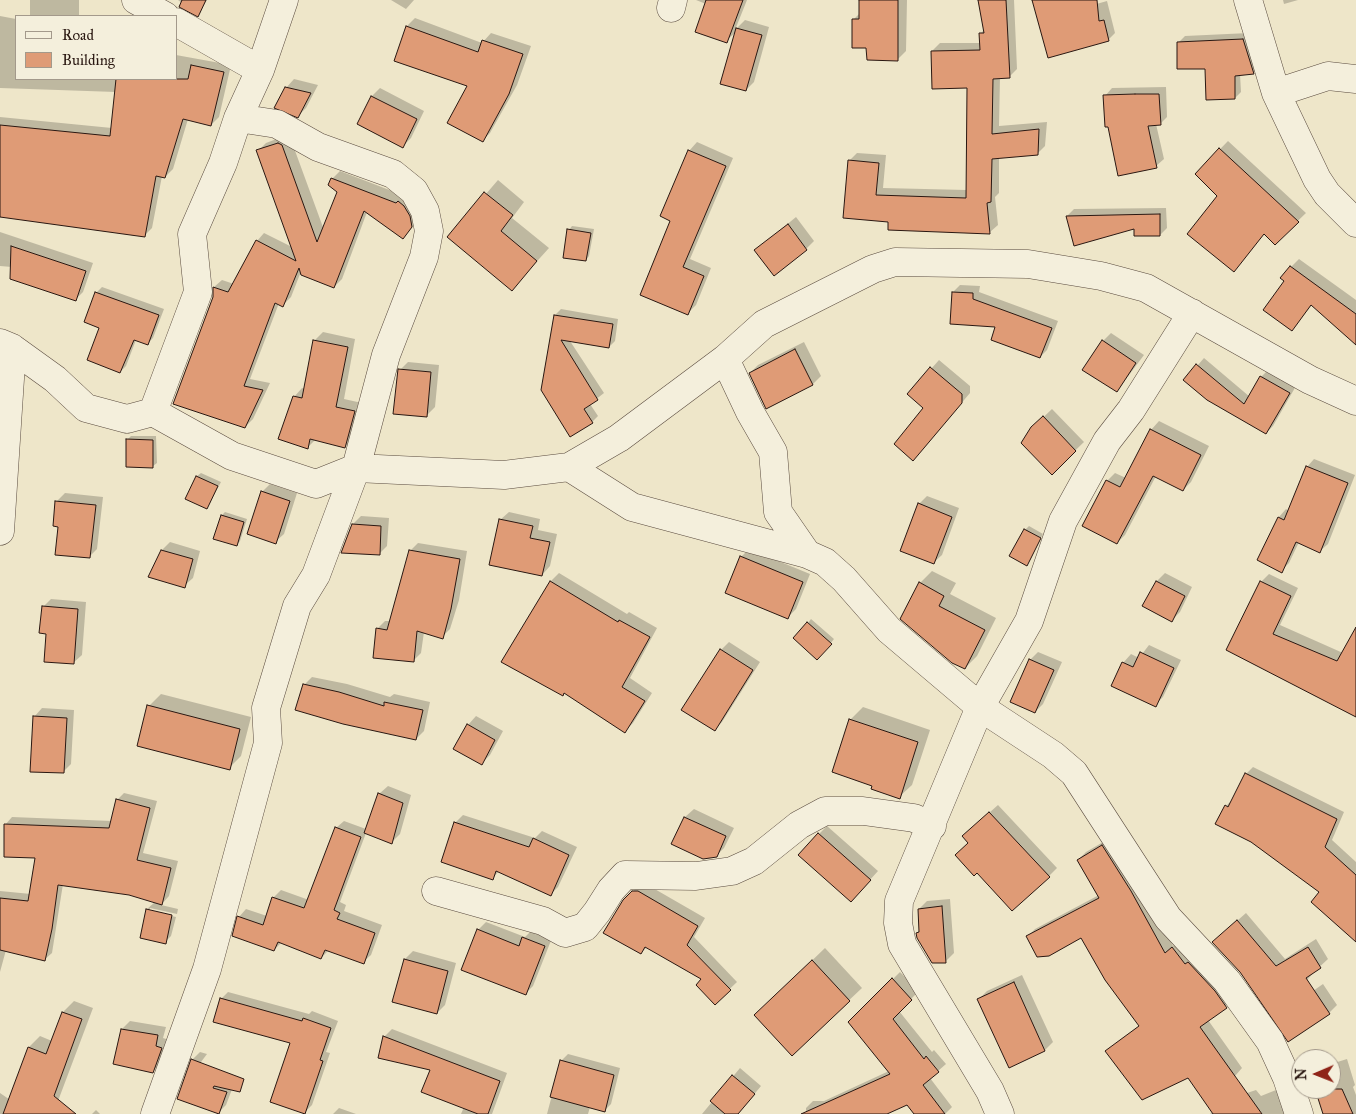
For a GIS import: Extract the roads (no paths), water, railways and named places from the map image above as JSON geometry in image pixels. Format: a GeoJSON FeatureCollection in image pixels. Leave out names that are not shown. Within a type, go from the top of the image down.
{"type":"FeatureCollection","features":[{"type":"Feature","properties":{"kind":"street"},"geometry":{"type":"LineString","coordinates":[[136,0],[163,15]]}},
{"type":"Feature","properties":{"kind":"street"},"geometry":{"type":"LineString","coordinates":[[153,412],[198,292],[192,234],[223,163],[238,118],[260,70],[284,0]]}},
{"type":"Feature","properties":{"kind":"street"},"geometry":{"type":"LineString","coordinates":[[1248,0],[1276,93],[1317,179],[1327,194],[1356,223]]}},
{"type":"Feature","properties":{"kind":"street"},"geometry":{"type":"LineString","coordinates":[[178,23],[260,70]]}},
{"type":"Feature","properties":{"kind":"street"},"geometry":{"type":"LineString","coordinates":[[1276,93],[1328,76],[1356,79]]}},
{"type":"Feature","properties":{"kind":"street"},"geometry":{"type":"LineString","coordinates":[[155,1114],[207,969],[268,743],[266,708],[297,606],[316,575],[356,468],[386,355],[424,257],[429,231],[425,211],[414,191],[393,174],[318,147],[277,124],[238,118]]}},
{"type":"Feature","properties":{"kind":"street"},"geometry":{"type":"LineString","coordinates":[[6,345],[55,379],[86,408],[127,419],[153,412],[232,456],[316,484],[356,468],[504,475],[569,467],[620,438],[725,359],[764,324],[873,269],[894,262],[1028,264],[1101,276],[1146,288],[1310,380],[1356,401]]}},
{"type":"Feature","properties":{"kind":"street"},"geometry":{"type":"LineString","coordinates":[[1000,1114],[990,1091],[902,944],[898,923],[899,901],[932,826],[980,707],[1029,621],[1063,521],[1107,440],[1131,410],[1192,313]]}},
{"type":"Feature","properties":{"kind":"street"},"geometry":{"type":"LineString","coordinates":[[0,531],[6,345]]}},
{"type":"Feature","properties":{"kind":"street"},"geometry":{"type":"LineString","coordinates":[[725,359],[750,412],[773,452],[778,512],[807,554]]}},
{"type":"Feature","properties":{"kind":"street"},"geometry":{"type":"LineString","coordinates":[[569,467],[632,507],[807,554],[825,562],[844,579],[889,630],[980,707],[1053,755],[1074,773],[1168,918],[1227,981],[1270,1041],[1287,1078],[1299,1114]]}},
{"type":"Feature","properties":{"kind":"street"},"geometry":{"type":"LineString","coordinates":[[436,891],[543,921],[565,933],[585,927],[598,912],[611,890],[625,875],[696,876],[732,871],[754,861],[799,825],[825,811],[862,811],[914,818],[932,826]]}}]}
